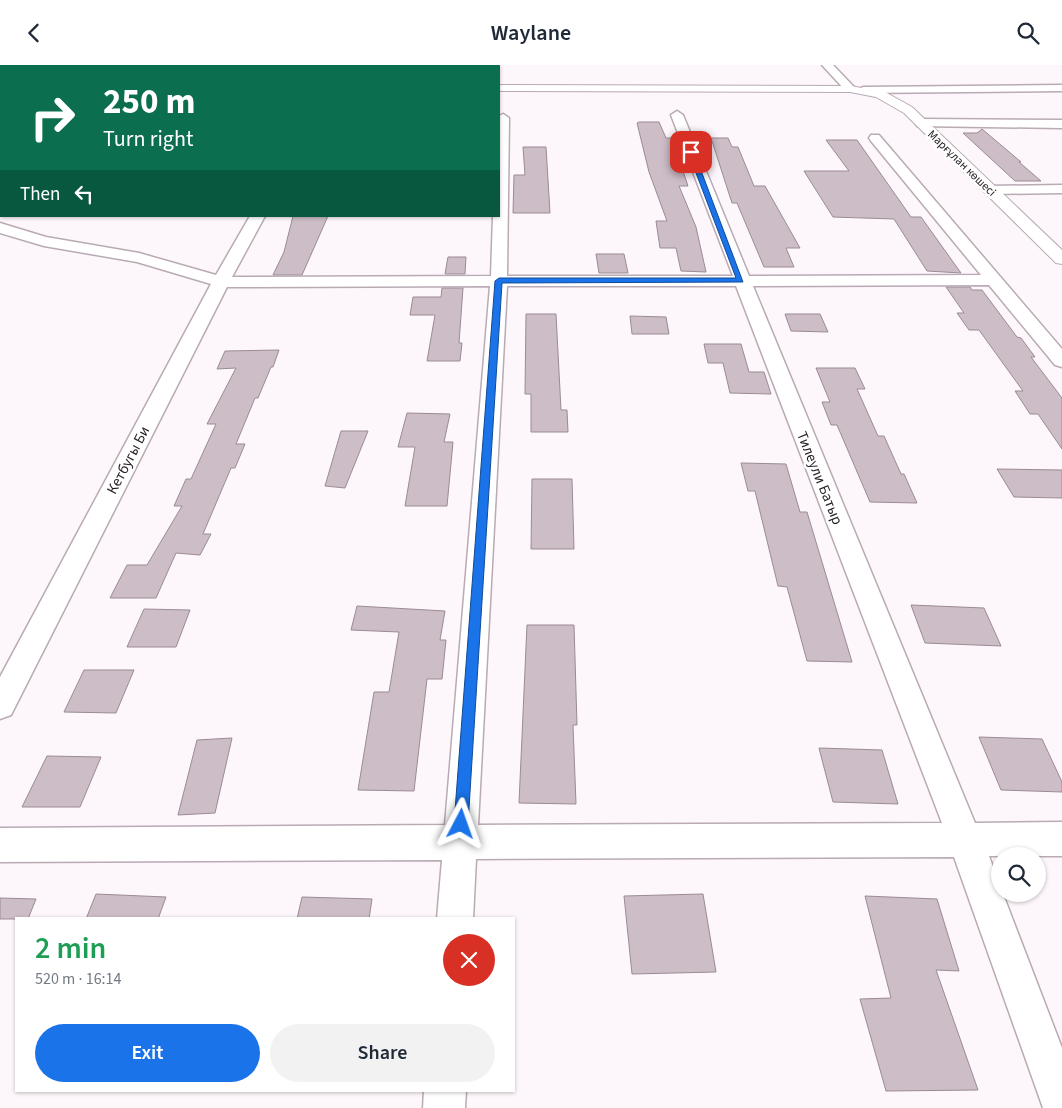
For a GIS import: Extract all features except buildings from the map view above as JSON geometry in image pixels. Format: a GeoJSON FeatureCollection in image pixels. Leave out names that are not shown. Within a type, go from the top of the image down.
{"type":"FeatureCollection","features":[{"type":"Feature","properties":{"kind":"main road","name":"Марғұлан көшесі"},"geometry":{"type":"LineString","coordinates":[[500,88],[857,89],[889,97],[908,110],[1062,259]]}},
{"type":"Feature","properties":{"kind":"street"},"geometry":{"type":"LineString","coordinates":[[827,65],[857,89],[1062,88]]}},
{"type":"Feature","properties":{"kind":"street","name":"Тилеули Батыр"},"geometry":{"type":"LineString","coordinates":[[676,115],[965,839],[1062,1103]]}},
{"type":"Feature","properties":{"kind":"street"},"geometry":{"type":"LineString","coordinates":[[455,917],[499,281],[503,118]]}},
{"type":"Feature","properties":{"kind":"street"},"geometry":{"type":"LineString","coordinates":[[921,123],[1062,124]]}},
{"type":"Feature","properties":{"kind":"street"},"geometry":{"type":"LineString","coordinates":[[875,138],[1062,361]]}},
{"type":"Feature","properties":{"kind":"street"},"geometry":{"type":"LineString","coordinates":[[990,190],[1062,189]]}},
{"type":"Feature","properties":{"kind":"street","name":"Кетбугы Би"},"geometry":{"type":"LineString","coordinates":[[0,705],[221,282],[257,217]]}},
{"type":"Feature","properties":{"kind":"street"},"geometry":{"type":"LineString","coordinates":[[0,228],[44,241],[140,258],[221,282],[993,280]]}},
{"type":"Feature","properties":{"kind":"street"},"geometry":{"type":"LineString","coordinates":[[0,845],[460,844],[1062,839]]}},
{"type":"Feature","properties":{"kind":"street"},"geometry":{"type":"LineString","coordinates":[[444,1108],[445,1092]]}},
{"type":"Feature","properties":{"kind":"route"},"geometry":{"type":"LineString","coordinates":[[461,824],[499,281],[741,281],[691,152]]}}]}
